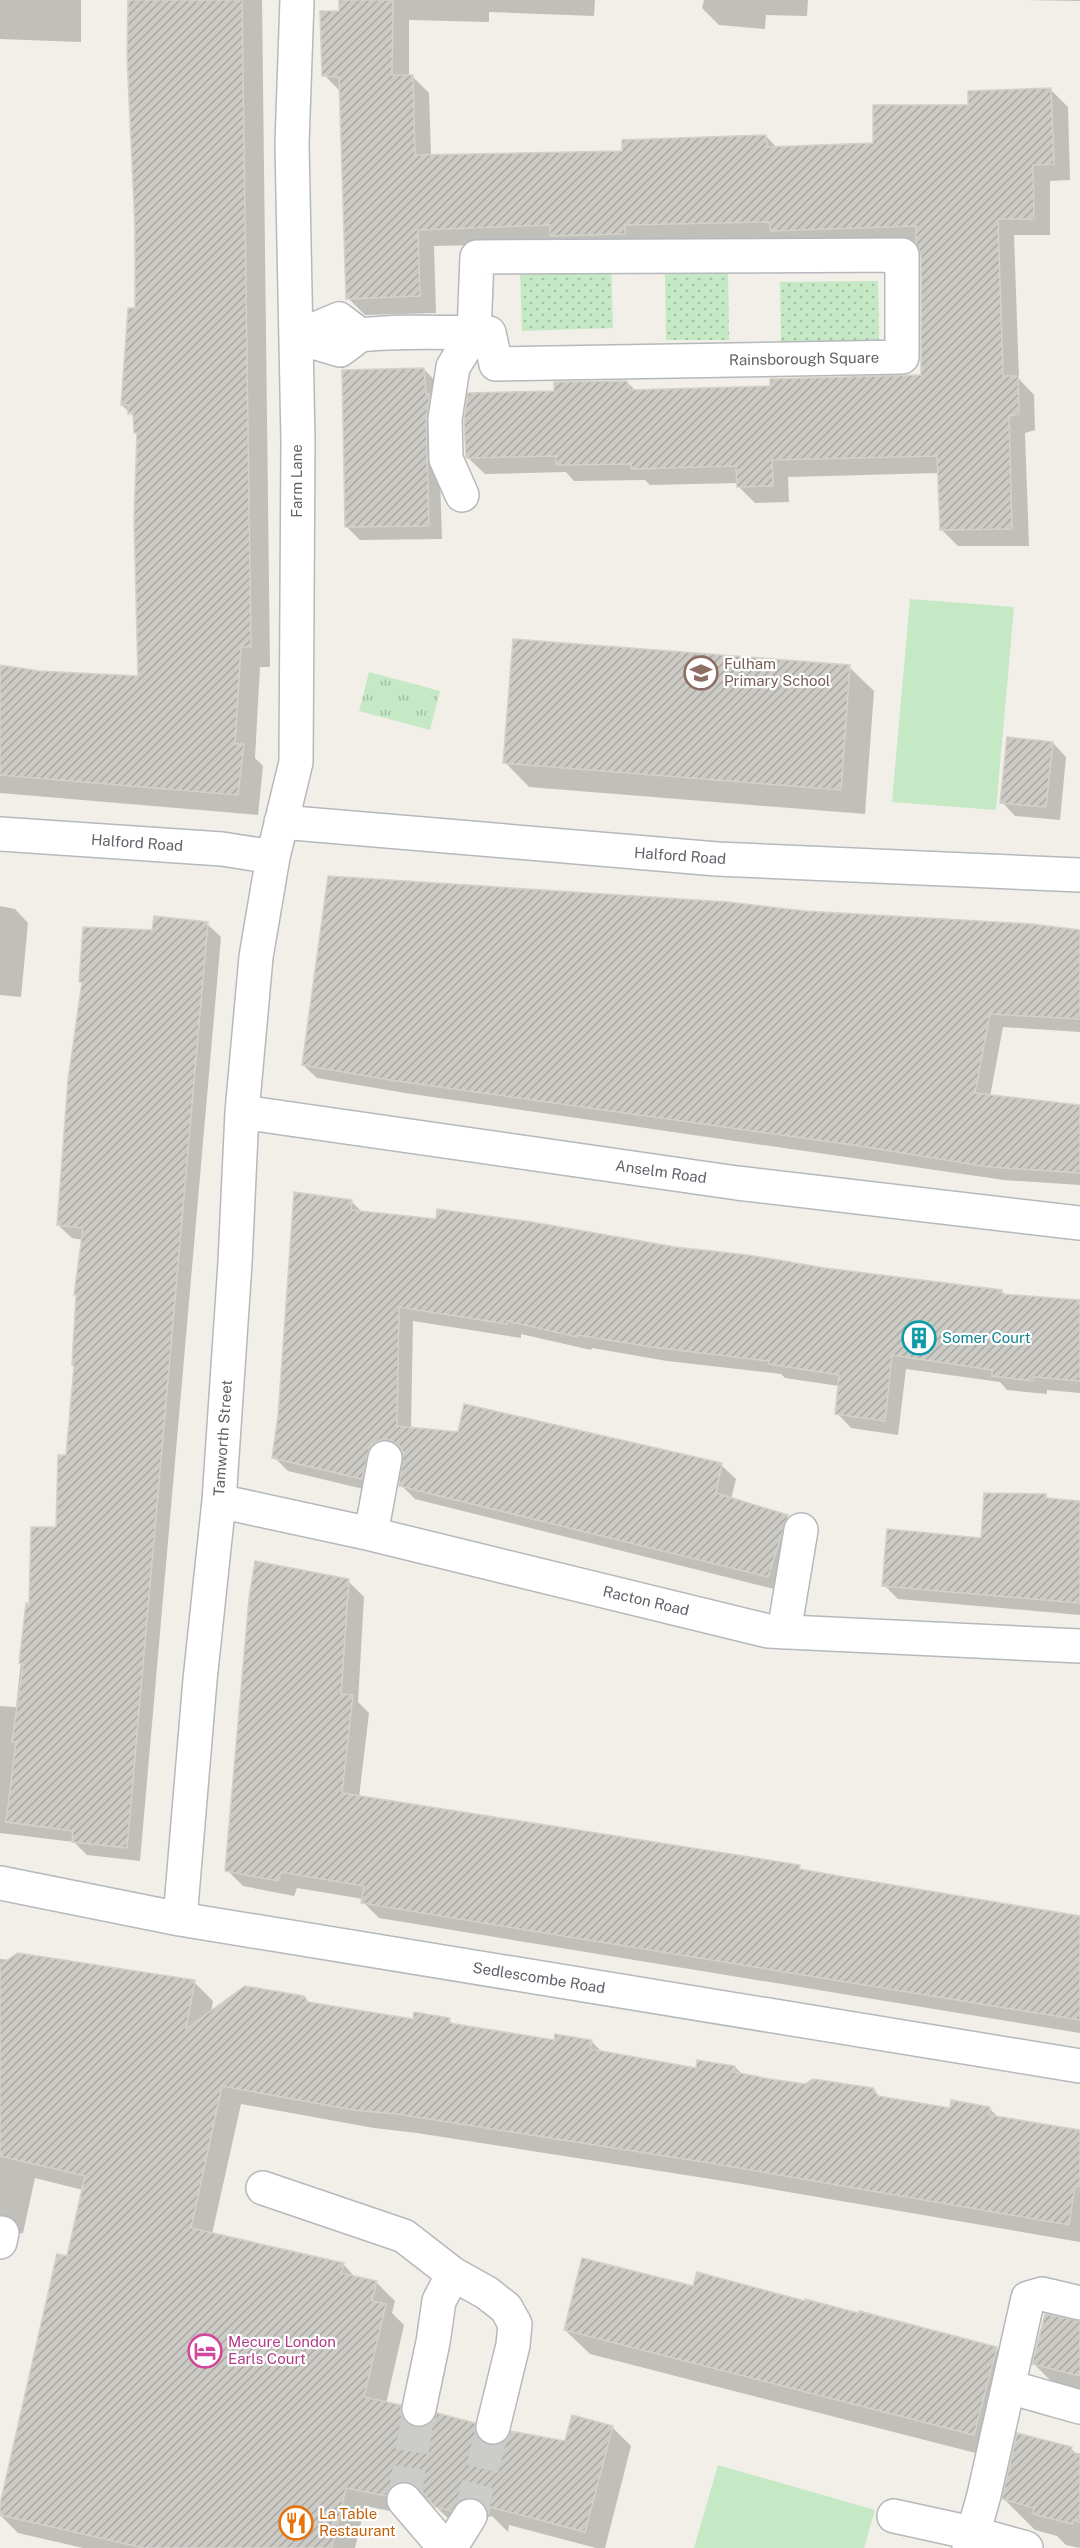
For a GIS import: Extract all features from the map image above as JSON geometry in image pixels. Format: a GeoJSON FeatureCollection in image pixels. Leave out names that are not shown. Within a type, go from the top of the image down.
{"type":"FeatureCollection","features":[{"type":"Feature","properties":{"kind":"street","name":"Farm Lane"},"geometry":{"type":"LineString","coordinates":[[256,957],[273,857],[296,762],[296,337],[292,144],[297,0]]}},
{"type":"Feature","properties":{"kind":"street","name":"Rainsborough Square"},"geometry":{"type":"LineString","coordinates":[[902,255],[902,357],[496,364],[489,333],[474,333],[477,257],[902,255]]}},
{"type":"Feature","properties":{"kind":"street"},"geometry":{"type":"LineString","coordinates":[[296,337],[340,350],[372,333],[474,333]]}},
{"type":"Feature","properties":{"kind":"street"},"geometry":{"type":"LineString","coordinates":[[462,495],[446,459],[445,419],[453,367],[474,333]]}},
{"type":"Feature","properties":{"kind":"street","name":"Halford Road"},"geometry":{"type":"LineString","coordinates":[[281,822],[717,859],[1080,875]]}},
{"type":"Feature","properties":{"kind":"street","name":"Halford Road"},"geometry":{"type":"LineString","coordinates":[[0,834],[222,849],[273,857]]}},
{"type":"Feature","properties":{"kind":"street","name":"Tamworth Street"},"geometry":{"type":"LineString","coordinates":[[180,1919],[200,1680],[219,1501],[235,1263],[242,1112],[256,957]]}},
{"type":"Feature","properties":{"kind":"street","name":"Anselm Road"},"geometry":{"type":"LineString","coordinates":[[242,1112],[737,1183],[1080,1223]]}},
{"type":"Feature","properties":{"kind":"street"},"geometry":{"type":"LineString","coordinates":[[371,1534],[385,1458]]}},
{"type":"Feature","properties":{"kind":"street","name":"Racton Road"},"geometry":{"type":"LineString","coordinates":[[219,1501],[371,1534],[768,1631],[1080,1646]]}},
{"type":"Feature","properties":{"kind":"street"},"geometry":{"type":"LineString","coordinates":[[784,1632],[801,1530]]}},
{"type":"Feature","properties":{"kind":"street","name":"Sedlescombe Road"},"geometry":{"type":"LineString","coordinates":[[0,1883],[180,1919],[1080,2066]]}},
{"type":"Feature","properties":{"kind":"street"},"geometry":{"type":"LineString","coordinates":[[263,2188],[404,2236],[453,2274],[506,2308],[515,2324],[513,2345],[493,2427]]}},
{"type":"Feature","properties":{"kind":"street"},"geometry":{"type":"LineString","coordinates":[[419,2409],[439,2301],[453,2274]]}},
{"type":"Feature","properties":{"kind":"street"},"geometry":{"type":"LineString","coordinates":[[970,2541],[1009,2387],[1028,2298],[1042,2294],[1080,2303]]}},
{"type":"Feature","properties":{"kind":"street"},"geometry":{"type":"LineString","coordinates":[[1009,2387],[1080,2407]]}},
{"type":"Feature","properties":{"kind":"street"},"geometry":{"type":"LineString","coordinates":[[404,2500],[445,2548]]}},
{"type":"Feature","properties":{"kind":"street"},"geometry":{"type":"LineString","coordinates":[[450,2548],[470,2516]]}},
{"type":"Feature","properties":{"kind":"street"},"geometry":{"type":"LineString","coordinates":[[894,2516],[970,2541],[1026,2548]]}},
{"type":"Feature","properties":{"kind":"green space"},"geometry":{"type":"Polygon","coordinates":[[[611,264],[613,328],[522,331],[520,266],[611,264]]]}},
{"type":"Feature","properties":{"kind":"green space"},"geometry":{"type":"Polygon","coordinates":[[[728,272],[729,340],[666,340],[665,273],[728,272]]]}},
{"type":"Feature","properties":{"kind":"green space"},"geometry":{"type":"Polygon","coordinates":[[[878,281],[879,347],[781,348],[780,282],[878,281]]]}},
{"type":"Feature","properties":{"kind":"green space"},"geometry":{"type":"Polygon","coordinates":[[[910,599],[1014,607],[996,810],[892,802],[910,599]]]}},
{"type":"Feature","properties":{"kind":"green space"},"geometry":{"type":"Polygon","coordinates":[[[369,672],[440,691],[430,730],[359,711],[369,672]]]}},
{"type":"Feature","properties":{"kind":"green space"},"geometry":{"type":"Polygon","coordinates":[[[718,2465],[875,2510],[864,2548],[694,2548],[718,2465]]]}},
{"type":"Feature","properties":{"kind":"building"},"geometry":{"type":"Polygon","coordinates":[[[128,0],[242,0],[251,647],[241,647],[235,744],[244,744],[238,795],[0,775],[0,665],[39,671],[138,676],[134,518],[137,433],[134,433],[133,413],[128,414],[128,405],[121,405],[128,308],[135,308],[135,228],[127,56],[128,0]]]}},
{"type":"Feature","properties":{"kind":"building"},"geometry":{"type":"Polygon","coordinates":[[[339,0],[393,0],[392,75],[413,75],[415,155],[622,151],[622,140],[766,135],[767,147],[873,143],[873,105],[968,105],[968,91],[1051,88],[1054,164],[1033,165],[1034,219],[998,219],[1003,376],[1018,376],[1019,414],[1009,416],[1012,529],[940,530],[937,456],[772,460],[773,486],[737,487],[736,466],[632,469],[631,464],[556,465],[556,456],[466,458],[464,420],[468,393],[554,391],[554,382],[627,381],[630,390],[770,386],[770,379],[921,375],[921,255],[916,244],[916,226],[771,231],[769,222],[625,225],[625,234],[550,236],[550,225],[418,230],[420,296],[346,299],[339,77],[322,76],[320,11],[339,11],[339,0]]]}},
{"type":"Feature","properties":{"kind":"building"},"geometry":{"type":"Polygon","coordinates":[[[424,368],[426,394],[430,394],[426,419],[429,526],[345,527],[342,370],[424,368]]]}},
{"type":"Feature","properties":{"kind":"building"},"geometry":{"type":"Polygon","coordinates":[[[513,639],[850,665],[841,790],[503,763],[513,639]]]}},
{"type":"Feature","properties":{"kind":"building"},"geometry":{"type":"Polygon","coordinates":[[[1007,737],[1053,742],[1046,807],[1000,803],[1007,737]]]}},
{"type":"Feature","properties":{"kind":"building"},"geometry":{"type":"Polygon","coordinates":[[[328,876],[728,902],[805,911],[1032,924],[1080,930],[1080,1019],[990,1014],[975,1093],[1080,1105],[1080,1173],[989,1167],[860,1146],[390,1080],[302,1065],[328,876]]]}},
{"type":"Feature","properties":{"kind":"building"},"geometry":{"type":"Polygon","coordinates":[[[154,916],[208,922],[127,1848],[72,1842],[73,1831],[6,1822],[16,1742],[12,1742],[23,1664],[19,1663],[26,1603],[29,1604],[31,1527],[56,1527],[58,1455],[66,1455],[74,1366],[72,1365],[76,1295],[74,1295],[83,1228],[57,1225],[68,1080],[82,982],[79,982],[83,927],[152,930],[154,916]]]}},
{"type":"Feature","properties":{"kind":"building"},"geometry":{"type":"Polygon","coordinates":[[[294,1192],[352,1200],[351,1210],[436,1219],[437,1209],[532,1222],[675,1247],[1002,1290],[1002,1294],[1080,1300],[1080,1381],[1034,1377],[1033,1381],[992,1376],[992,1370],[892,1355],[885,1421],[835,1414],[839,1375],[769,1364],[769,1361],[652,1347],[578,1335],[577,1337],[507,1321],[507,1324],[399,1307],[397,1426],[458,1432],[464,1404],[722,1463],[716,1493],[788,1515],[768,1577],[399,1486],[403,1452],[398,1444],[389,1440],[379,1440],[370,1446],[362,1479],[272,1458],[278,1416],[294,1192]]]}},
{"type":"Feature","properties":{"kind":"building"},"geometry":{"type":"Polygon","coordinates":[[[984,1493],[1046,1494],[1046,1498],[1080,1501],[1080,1603],[882,1586],[887,1529],[981,1538],[984,1493]]]}},
{"type":"Feature","properties":{"kind":"building"},"geometry":{"type":"Polygon","coordinates":[[[255,1561],[349,1579],[341,1694],[353,1695],[342,1793],[800,1865],[799,1869],[1080,1916],[1080,2020],[361,1903],[364,1886],[281,1872],[278,1881],[225,1871],[249,1598],[255,1561]]]}},
{"type":"Feature","properties":{"kind":"building"},"geometry":{"type":"Polygon","coordinates":[[[18,1953],[195,1980],[186,2029],[245,1986],[304,1996],[308,2002],[413,2019],[414,2012],[450,2018],[449,2023],[554,2040],[555,2034],[592,2040],[590,2049],[696,2068],[697,2060],[735,2066],[734,2072],[770,2079],[805,2084],[813,2079],[873,2088],[878,2096],[950,2108],[951,2100],[990,2107],[989,2115],[1080,2130],[1080,2186],[1075,2186],[1069,2225],[710,2163],[397,2114],[353,2110],[222,2086],[191,2228],[344,2263],[341,2273],[377,2281],[372,2301],[386,2304],[364,2397],[401,2405],[401,2415],[407,2423],[415,2427],[425,2427],[433,2422],[437,2413],[475,2423],[475,2432],[480,2440],[489,2445],[498,2445],[506,2440],[511,2431],[565,2441],[572,2415],[613,2426],[585,2532],[490,2507],[488,2515],[486,2507],[480,2500],[471,2497],[461,2500],[451,2511],[435,2507],[418,2487],[410,2482],[401,2482],[391,2486],[386,2496],[346,2488],[332,2548],[144,2548],[0,2515],[0,2504],[57,2254],[67,2256],[85,2176],[0,2156],[0,1965],[18,1953]]]}},
{"type":"Feature","properties":{"kind":"building"},"geometry":{"type":"Polygon","coordinates":[[[582,2258],[693,2286],[697,2272],[805,2301],[805,2299],[858,2313],[859,2311],[997,2347],[974,2435],[564,2330],[582,2258]]]}},
{"type":"Feature","properties":{"kind":"building"},"geometry":{"type":"Polygon","coordinates":[[[1045,2314],[1080,2321],[1080,2376],[1032,2364],[1045,2314]]]}},
{"type":"Feature","properties":{"kind":"building"},"geometry":{"type":"Polygon","coordinates":[[[1017,2433],[1072,2447],[1070,2452],[1080,2454],[1080,2522],[1073,2520],[1072,2524],[1033,2514],[1034,2508],[1002,2499],[1017,2433]]]}},
{"type":"Feature","properties":{"kind":"tunnel"},"geometry":{"type":"LineString","coordinates":[[404,2500],[419,2409]]}},
{"type":"Feature","properties":{"kind":"tunnel"},"geometry":{"type":"LineString","coordinates":[[470,2516],[493,2427]]}},
{"type":"Feature","properties":{"kind":"place","name":"Fulham Primary School"},"geometry":{"type":"Point","coordinates":[701,673]}},
{"type":"Feature","properties":{"kind":"place","name":"Somer Court"},"geometry":{"type":"Point","coordinates":[919,1338]}},
{"type":"Feature","properties":{"kind":"place","name":"Mecure London Earls Court"},"geometry":{"type":"Point","coordinates":[205,2351]}},
{"type":"Feature","properties":{"kind":"place","name":"La Table Restaurant"},"geometry":{"type":"Point","coordinates":[296,2523]}}]}
